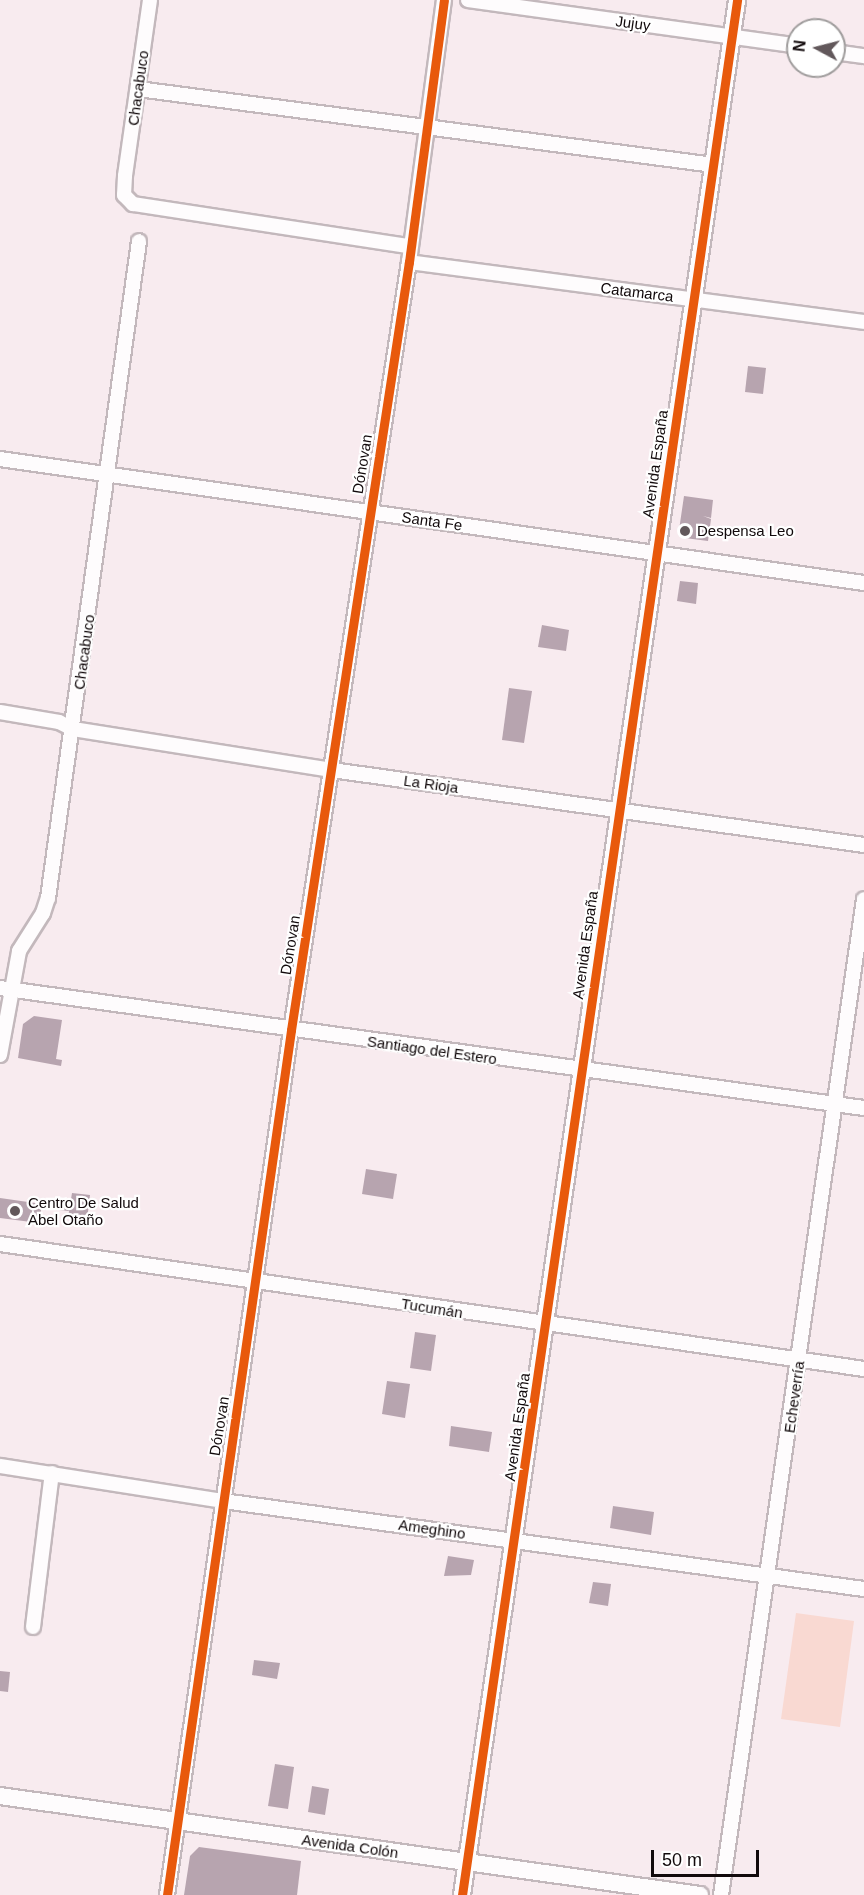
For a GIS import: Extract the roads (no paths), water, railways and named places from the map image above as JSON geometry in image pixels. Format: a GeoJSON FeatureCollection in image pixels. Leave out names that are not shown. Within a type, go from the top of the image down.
{"type":"FeatureCollection","features":[{"type":"Feature","properties":{"kind":"street","name":"Chacabuco"},"geometry":{"type":"LineString","coordinates":[[150,0],[125,176],[124,195],[133,204],[409,246]]}},
{"type":"Feature","properties":{"kind":"street","name":"Dónovan"},"geometry":{"type":"LineString","coordinates":[[167,1895],[291,1030],[409,262],[409,246],[444,0]]}},
{"type":"Feature","properties":{"kind":"street","name":"Jujuy"},"geometry":{"type":"LineString","coordinates":[[468,0],[786,44]]}},
{"type":"Feature","properties":{"kind":"street","name":"Avenida España"},"geometry":{"type":"LineString","coordinates":[[462,1895],[737,0]]}},
{"type":"Feature","properties":{"kind":"street"},"geometry":{"type":"LineString","coordinates":[[846,54],[864,56]]}},
{"type":"Feature","properties":{"kind":"street"},"geometry":{"type":"LineString","coordinates":[[138,89],[427,125],[714,165]]}},
{"type":"Feature","properties":{"kind":"street","name":"Chacabuco"},"geometry":{"type":"LineString","coordinates":[[0,1055],[5,989],[19,951],[43,913],[48,898],[109,474],[139,241]]}},
{"type":"Feature","properties":{"kind":"street","name":"Catamarca"},"geometry":{"type":"LineString","coordinates":[[409,262],[864,322]]}},
{"type":"Feature","properties":{"kind":"street","name":"Santa Fe"},"geometry":{"type":"LineString","coordinates":[[0,459],[864,583]]}},
{"type":"Feature","properties":{"kind":"street","name":"La Rioja"},"geometry":{"type":"LineString","coordinates":[[0,712],[59,722],[73,729],[332,770],[864,845]]}},
{"type":"Feature","properties":{"kind":"street","name":"Echeverría"},"geometry":{"type":"LineString","coordinates":[[721,1895],[864,899]]}},
{"type":"Feature","properties":{"kind":"street","name":"Santiago del Estero"},"geometry":{"type":"LineString","coordinates":[[5,989],[582,1072],[864,1108]]}},
{"type":"Feature","properties":{"kind":"street","name":"Tucumán"},"geometry":{"type":"LineString","coordinates":[[0,1244],[864,1370]]}},
{"type":"Feature","properties":{"kind":"street","name":"Ameghino"},"geometry":{"type":"LineString","coordinates":[[0,1466],[223,1501],[864,1589]]}},
{"type":"Feature","properties":{"kind":"street"},"geometry":{"type":"LineString","coordinates":[[33,1627],[52,1473]]}},
{"type":"Feature","properties":{"kind":"street","name":"Avenida Colón"},"geometry":{"type":"LineString","coordinates":[[0,1796],[467,1864],[700,1895]]}},
{"type":"Feature","properties":{"kind":"place","name":"Despensa Leo"},"geometry":{"type":"Point","coordinates":[685,531]}},
{"type":"Feature","properties":{"kind":"place","name":"Centro De Salud Abel Otaño"},"geometry":{"type":"Point","coordinates":[15,1211]}}]}
